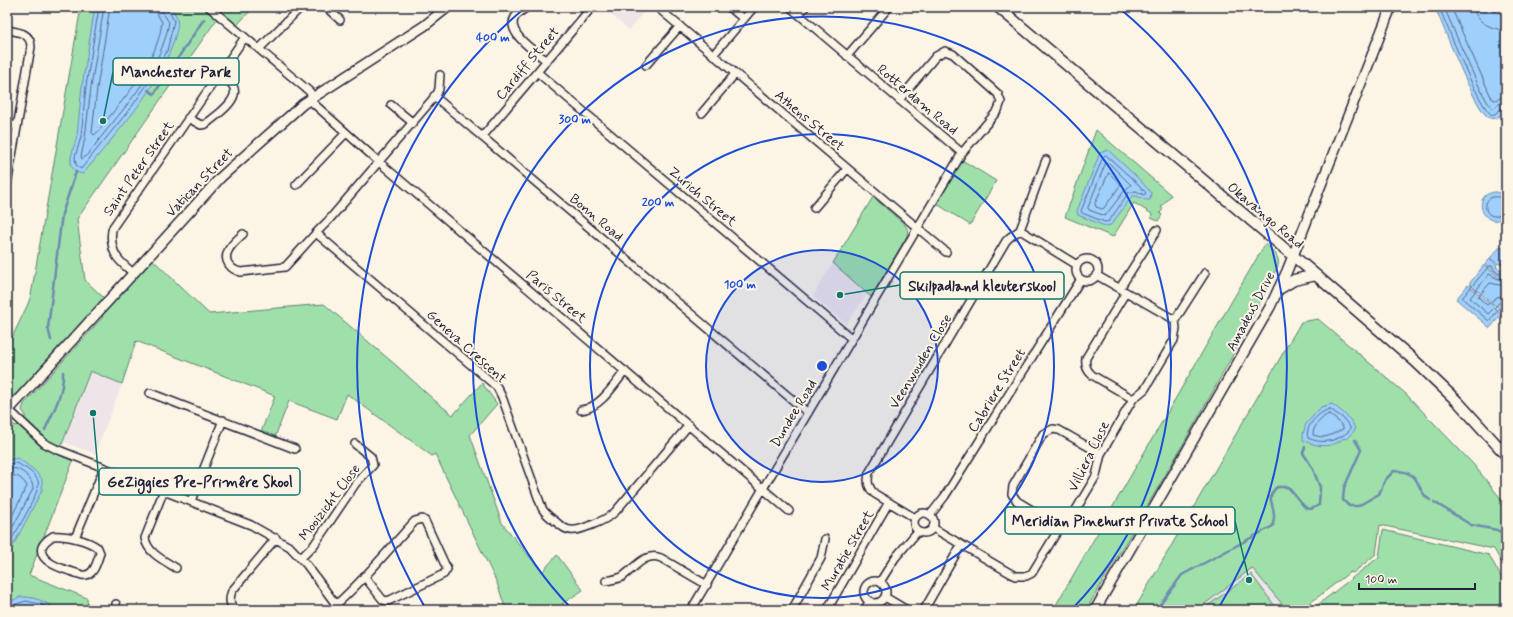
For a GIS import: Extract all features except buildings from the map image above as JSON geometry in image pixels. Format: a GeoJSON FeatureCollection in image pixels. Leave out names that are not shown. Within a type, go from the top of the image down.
{"type":"FeatureCollection","features":[{"type":"Feature","properties":{"kind":"main road","name":"Okavango Road"},"geometry":{"type":"LineString","coordinates":[[998,7],[1316,275],[1420,366],[1459,403],[1506,455]]}},
{"type":"Feature","properties":{"kind":"main road"},"geometry":{"type":"LineString","coordinates":[[1278,289],[1294,280],[1316,275]]}},
{"type":"Feature","properties":{"kind":"street","name":"Paris Street"},"geometry":{"type":"LineString","coordinates":[[209,7],[310,92],[313,103],[379,162],[789,511]]}},
{"type":"Feature","properties":{"kind":"street"},"geometry":{"type":"LineString","coordinates":[[259,49],[301,7]]}},
{"type":"Feature","properties":{"kind":"street"},"geometry":{"type":"LineString","coordinates":[[326,7],[340,20]]}},
{"type":"Feature","properties":{"kind":"street"},"geometry":{"type":"LineString","coordinates":[[527,7],[516,16],[513,23],[513,30],[547,61]]}},
{"type":"Feature","properties":{"kind":"street","name":"Cardiff Street"},"geometry":{"type":"LineString","coordinates":[[482,137],[592,7]]}},
{"type":"Feature","properties":{"kind":"street","name":"Athens Street"},"geometry":{"type":"LineString","coordinates":[[657,7],[946,252]]}},
{"type":"Feature","properties":{"kind":"street"},"geometry":{"type":"LineString","coordinates":[[730,7],[744,19]]}},
{"type":"Feature","properties":{"kind":"street"},"geometry":{"type":"LineString","coordinates":[[713,55],[754,7]]}},
{"type":"Feature","properties":{"kind":"street","name":"Rotterdam Road"},"geometry":{"type":"LineString","coordinates":[[790,7],[962,153],[918,229]]}},
{"type":"Feature","properties":{"kind":"street"},"geometry":{"type":"LineString","coordinates":[[799,15],[805,7]]}},
{"type":"Feature","properties":{"kind":"street"},"geometry":{"type":"LineString","coordinates":[[847,56],[889,7]]}},
{"type":"Feature","properties":{"kind":"street","name":"Amadeus Drive"},"geometry":{"type":"LineString","coordinates":[[1095,610],[1270,307],[1293,256],[1391,7]]}},
{"type":"Feature","properties":{"kind":"street","name":"Vatican Street"},"geometry":{"type":"LineString","coordinates":[[9,407],[222,177],[311,98],[393,46],[448,8]]}},
{"type":"Feature","properties":{"kind":"street"},"geometry":{"type":"LineString","coordinates":[[646,65],[680,26]]}},
{"type":"Feature","properties":{"kind":"street"},"geometry":{"type":"LineString","coordinates":[[7,30],[21,32],[28,38],[31,47],[7,185]]}},
{"type":"Feature","properties":{"kind":"street","name":"Saint Peter Street"},"geometry":{"type":"LineString","coordinates":[[133,273],[115,256],[112,240],[112,229],[245,37]]}},
{"type":"Feature","properties":{"kind":"street"},"geometry":{"type":"LineString","coordinates":[[899,100],[939,53],[945,51],[952,54],[998,94],[1001,99],[1001,104],[998,110],[962,153]]}},
{"type":"Feature","properties":{"kind":"street","name":"Zurich Street"},"geometry":{"type":"LineString","coordinates":[[537,72],[852,339]]}},
{"type":"Feature","properties":{"kind":"street","name":"Saint Peter Street"},"geometry":{"type":"LineString","coordinates":[[188,118],[198,124],[204,125],[232,102],[234,87],[219,74]]}},
{"type":"Feature","properties":{"kind":"street"},"geometry":{"type":"LineString","coordinates":[[702,113],[735,74]]}},
{"type":"Feature","properties":{"kind":"street"},"geometry":{"type":"LineString","coordinates":[[243,234],[229,248],[227,256],[230,267],[241,272],[285,267],[328,222],[434,96],[439,89],[440,75]]}},
{"type":"Feature","properties":{"kind":"street","name":"Bonn Road"},"geometry":{"type":"LineString","coordinates":[[434,96],[808,413]]}},
{"type":"Feature","properties":{"kind":"street"},"geometry":{"type":"LineString","coordinates":[[391,105],[412,122]]}},
{"type":"Feature","properties":{"kind":"street"},"geometry":{"type":"LineString","coordinates":[[7,124],[17,126]]}},
{"type":"Feature","properties":{"kind":"street"},"geometry":{"type":"LineString","coordinates":[[296,185],[346,133]]}},
{"type":"Feature","properties":{"kind":"street","name":"Veenwouden Close"},"geometry":{"type":"LineString","coordinates":[[915,518],[871,491],[868,481],[869,473],[1006,241],[1020,230],[1046,160]]}},
{"type":"Feature","properties":{"kind":"street"},"geometry":{"type":"LineString","coordinates":[[814,208],[847,169]]}},
{"type":"Feature","properties":{"kind":"street","name":"Dundee Road"},"geometry":{"type":"LineString","coordinates":[[691,610],[918,229]]}},
{"type":"Feature","properties":{"kind":"street"},"geometry":{"type":"LineString","coordinates":[[1020,230],[1078,265]]}},
{"type":"Feature","properties":{"kind":"street"},"geometry":{"type":"LineString","coordinates":[[1120,288],[1157,230]]}},
{"type":"Feature","properties":{"kind":"street","name":"Geneva Crescent"},"geometry":{"type":"LineString","coordinates":[[316,233],[497,387],[502,397],[542,508],[548,516],[565,529],[572,531],[579,530],[605,519],[615,512],[689,425]]}},
{"type":"Feature","properties":{"kind":"street"},"geometry":{"type":"LineString","coordinates":[[1082,260],[1092,260],[1097,266],[1096,275],[1090,280],[1081,279],[1076,272],[1078,265],[1082,260]]}},
{"type":"Feature","properties":{"kind":"street","name":"Villiera Close"},"geometry":{"type":"LineString","coordinates":[[933,528],[1015,576],[1026,576],[1036,568],[1060,527],[1074,513],[1096,476],[1101,454],[1133,399],[1145,389],[1174,340],[1176,328],[1175,320],[1205,273]]}},
{"type":"Feature","properties":{"kind":"street"},"geometry":{"type":"LineString","coordinates":[[1096,275],[1175,320]]}},
{"type":"Feature","properties":{"kind":"street","name":"Cabriere Street"},"geometry":{"type":"LineString","coordinates":[[931,514],[945,496],[1081,279]]}},
{"type":"Feature","properties":{"kind":"street"},"geometry":{"type":"LineString","coordinates":[[1126,292],[1086,358],[1086,363],[1088,371],[1092,375],[1133,399]]}},
{"type":"Feature","properties":{"kind":"street"},"geometry":{"type":"LineString","coordinates":[[581,410],[591,408],[598,402],[625,371]]}},
{"type":"Feature","properties":{"kind":"street"},"geometry":{"type":"LineString","coordinates":[[150,394],[222,420],[295,449]]}},
{"type":"Feature","properties":{"kind":"street"},"geometry":{"type":"LineString","coordinates":[[9,407],[48,445],[251,525],[276,538],[290,547],[302,558],[338,607]]}},
{"type":"Feature","properties":{"kind":"street"},"geometry":{"type":"LineString","coordinates":[[191,501],[222,420]]}},
{"type":"Feature","properties":{"kind":"street"},"geometry":{"type":"LineString","coordinates":[[1060,527],[1017,501],[1012,494],[1013,486],[1043,434],[1049,430],[1059,430],[1101,454]]}},
{"type":"Feature","properties":{"kind":"street","name":"Mooizicht Close"},"geometry":{"type":"LineString","coordinates":[[302,558],[314,545],[356,483],[373,465],[371,457],[355,444]]}},
{"type":"Feature","properties":{"kind":"street"},"geometry":{"type":"LineString","coordinates":[[75,538],[104,468]]}},
{"type":"Feature","properties":{"kind":"street"},"geometry":{"type":"LineString","coordinates":[[164,490],[145,538],[150,549],[176,568]]}},
{"type":"Feature","properties":{"kind":"street","name":"Muratie Street"},"geometry":{"type":"LineString","coordinates":[[826,610],[889,502]]}},
{"type":"Feature","properties":{"kind":"street"},"geometry":{"type":"LineString","coordinates":[[922,512],[931,514],[934,520],[933,528],[928,533],[918,531],[914,525],[915,518],[922,512]]}},
{"type":"Feature","properties":{"kind":"street"},"geometry":{"type":"LineString","coordinates":[[330,610],[338,607],[364,576],[415,521],[419,519],[425,521],[447,568],[444,574],[388,602],[382,599],[364,576]]}},
{"type":"Feature","properties":{"kind":"street"},"geometry":{"type":"LineString","coordinates":[[880,582],[895,558],[918,531]]}},
{"type":"Feature","properties":{"kind":"street"},"geometry":{"type":"LineString","coordinates":[[53,536],[75,538],[95,546],[99,550],[98,560],[93,570],[86,576],[49,563],[42,555],[42,547],[44,542],[53,536]]}},
{"type":"Feature","properties":{"kind":"street"},"geometry":{"type":"LineString","coordinates":[[234,610],[230,603],[232,591],[276,538]]}},
{"type":"Feature","properties":{"kind":"street"},"geometry":{"type":"LineString","coordinates":[[792,610],[821,558],[825,539]]}},
{"type":"Feature","properties":{"kind":"street"},"geometry":{"type":"LineString","coordinates":[[924,610],[961,545]]}},
{"type":"Feature","properties":{"kind":"street"},"geometry":{"type":"LineString","coordinates":[[606,581],[621,577],[646,558],[656,556],[707,585]]}},
{"type":"Feature","properties":{"kind":"street"},"geometry":{"type":"LineString","coordinates":[[880,582],[871,582],[866,587],[865,594],[870,601],[878,602],[885,597]]}},
{"type":"Feature","properties":{"kind":"street"},"geometry":{"type":"LineString","coordinates":[[880,582],[885,588],[885,597]]}},
{"type":"Feature","properties":{"kind":"street"},"geometry":{"type":"LineString","coordinates":[[885,597],[907,610]]}},
{"type":"Feature","properties":{"kind":"street"},"geometry":{"type":"LineString","coordinates":[[864,610],[870,601]]}},
{"type":"Feature","properties":{"kind":"shaded area"},"geometry":{"type":"Polygon","coordinates":[[[603,7],[641,7],[645,10],[629,30],[603,7]]]}},
{"type":"Feature","properties":{"kind":"shaded area"},"geometry":{"type":"Polygon","coordinates":[[[833,263],[868,294],[846,324],[813,296],[833,263]]]}},
{"type":"Feature","properties":{"kind":"shaded area"},"geometry":{"type":"Polygon","coordinates":[[[90,371],[122,384],[95,454],[63,442],[90,371]]]}},
{"type":"Feature","properties":{"kind":"shaded area"},"geometry":{"type":"Polygon","coordinates":[[[1252,568],[1287,610],[1197,610],[1220,592],[1252,568]]]}},
{"type":"Feature","properties":{"kind":"green space"},"geometry":{"type":"Polygon","coordinates":[[[81,7],[202,7],[217,19],[77,219],[85,280],[104,298],[17,394],[7,396],[7,348],[31,295],[81,7]]]}},
{"type":"Feature","properties":{"kind":"green space"},"geometry":{"type":"Polygon","coordinates":[[[216,7],[254,7],[237,25],[216,7]]]}},
{"type":"Feature","properties":{"kind":"green space"},"geometry":{"type":"Polygon","coordinates":[[[1096,130],[1171,195],[1161,207],[1163,209],[1160,213],[1162,215],[1158,221],[1151,218],[1152,214],[1134,203],[1113,237],[1065,217],[1096,130]]]}},
{"type":"Feature","properties":{"kind":"green space"},"geometry":{"type":"Polygon","coordinates":[[[962,160],[996,181],[970,225],[937,204],[962,160]]]}},
{"type":"Feature","properties":{"kind":"green space"},"geometry":{"type":"Polygon","coordinates":[[[873,197],[903,223],[907,228],[908,234],[871,297],[833,263],[873,197]]]}},
{"type":"Feature","properties":{"kind":"green space"},"geometry":{"type":"Polygon","coordinates":[[[1265,244],[1277,256],[1278,266],[1210,397],[1161,483],[1086,610],[1053,610],[1265,244]]]}},
{"type":"Feature","properties":{"kind":"green space"},"geometry":{"type":"Polygon","coordinates":[[[152,259],[209,314],[324,304],[453,415],[482,383],[497,404],[470,435],[502,523],[542,572],[557,555],[583,590],[562,604],[565,610],[506,610],[497,583],[435,454],[432,456],[347,394],[337,419],[289,401],[275,437],[261,432],[275,396],[136,341],[122,384],[90,371],[61,447],[49,441],[24,418],[26,416],[22,410],[24,404],[103,317],[101,315],[152,259]]]}},
{"type":"Feature","properties":{"kind":"green space"},"geometry":{"type":"Polygon","coordinates":[[[1318,319],[1406,394],[1473,464],[1506,505],[1506,570],[1494,549],[1380,525],[1376,554],[1353,573],[1350,572],[1301,610],[1287,610],[1252,568],[1197,610],[1181,610],[1177,608],[1175,610],[1134,610],[1301,322],[1318,319]]]}},
{"type":"Feature","properties":{"kind":"green space"},"geometry":{"type":"Polygon","coordinates":[[[10,423],[16,426],[18,425],[46,449],[73,461],[29,575],[87,598],[88,610],[7,610],[7,424],[10,423]]]}},
{"type":"Feature","properties":{"kind":"green space"},"geometry":{"type":"Polygon","coordinates":[[[1383,530],[1489,555],[1506,586],[1506,610],[1311,610],[1379,557],[1383,530]]]}},
{"type":"Feature","properties":{"kind":"green space"},"geometry":{"type":"Polygon","coordinates":[[[1251,574],[1278,610],[1202,610],[1251,574]]]}},
{"type":"Feature","properties":{"kind":"water"},"geometry":{"type":"Polygon","coordinates":[[[95,7],[168,7],[175,13],[178,26],[168,56],[148,92],[83,174],[76,172],[71,166],[71,157],[77,136],[82,86],[95,7]]]}},
{"type":"Feature","properties":{"kind":"water"},"geometry":{"type":"Polygon","coordinates":[[[1435,7],[1485,7],[1506,16],[1506,110],[1498,117],[1493,119],[1488,117],[1482,111],[1475,99],[1435,7]]]}},
{"type":"Feature","properties":{"kind":"water"},"geometry":{"type":"Polygon","coordinates":[[[1108,150],[1141,181],[1151,193],[1150,200],[1132,196],[1111,225],[1105,226],[1078,215],[1077,211],[1100,153],[1108,150]]]}},
{"type":"Feature","properties":{"kind":"water"},"geometry":{"type":"Polygon","coordinates":[[[1496,192],[1506,197],[1506,215],[1498,220],[1492,220],[1486,217],[1481,205],[1483,199],[1488,194],[1496,192]]]}},
{"type":"Feature","properties":{"kind":"water"},"geometry":{"type":"Polygon","coordinates":[[[1501,246],[1506,250],[1506,282],[1485,264],[1490,259],[1500,270],[1504,266],[1500,263],[1498,264],[1490,258],[1501,246]]]}},
{"type":"Feature","properties":{"kind":"water"},"geometry":{"type":"Polygon","coordinates":[[[1484,265],[1506,284],[1506,308],[1503,312],[1469,284],[1484,265]]]}},
{"type":"Feature","properties":{"kind":"water"},"geometry":{"type":"Polygon","coordinates":[[[1468,285],[1502,314],[1490,328],[1456,299],[1468,285]]]}},
{"type":"Feature","properties":{"kind":"water"},"geometry":{"type":"Polygon","coordinates":[[[1332,404],[1343,412],[1354,426],[1355,430],[1346,439],[1344,438],[1334,444],[1324,446],[1303,440],[1306,424],[1321,407],[1332,404]]]}},
{"type":"Feature","properties":{"kind":"water"},"geometry":{"type":"Polygon","coordinates":[[[18,458],[34,470],[42,479],[42,490],[13,546],[7,548],[7,460],[18,458]]]}},
{"type":"Feature","properties":{"kind":"water"},"geometry":{"type":"Polygon","coordinates":[[[20,597],[30,597],[40,600],[57,610],[7,610],[7,603],[20,597]]]}},
{"type":"Feature","properties":{"kind":"waterway"},"geometry":{"type":"LineString","coordinates":[[148,90],[154,94],[204,19]]}},
{"type":"Feature","properties":{"kind":"waterway"},"geometry":{"type":"LineString","coordinates":[[51,340],[48,328],[62,214],[76,172]]}},
{"type":"Feature","properties":{"kind":"waterway"},"geometry":{"type":"LineString","coordinates":[[45,430],[60,395],[63,372]]}},
{"type":"Feature","properties":{"kind":"waterway"},"geometry":{"type":"LineString","coordinates":[[1355,440],[1361,450],[1344,488],[1343,500],[1349,506],[1358,506],[1379,494],[1385,480],[1394,471],[1410,474],[1417,482],[1425,496],[1430,500]]}},
{"type":"Feature","properties":{"kind":"waterway"},"geometry":{"type":"LineString","coordinates":[[1156,610],[1182,575],[1273,526],[1274,511],[1271,501],[1271,494],[1277,487],[1288,487],[1306,508],[1311,509],[1319,505],[1320,487],[1312,467],[1303,453],[1305,447]]}},
{"type":"Feature","properties":{"kind":"waterway"},"geometry":{"type":"LineString","coordinates":[[1434,502],[1471,525],[1497,530],[1506,535]]}},
{"type":"Feature","properties":{"kind":"place","name":"Manchester Park"},"geometry":{"type":"Point","coordinates":[103,121]}},
{"type":"Feature","properties":{"kind":"place","name":"Skilpadland kleuterskool"},"geometry":{"type":"Point","coordinates":[840,295]}},
{"type":"Feature","properties":{"kind":"place","name":"GeZiggies Pre-Primêre Skool"},"geometry":{"type":"Point","coordinates":[93,413]}},
{"type":"Feature","properties":{"kind":"place","name":"Meridian Pinehurst Private School"},"geometry":{"type":"Point","coordinates":[1249,580]}}]}
